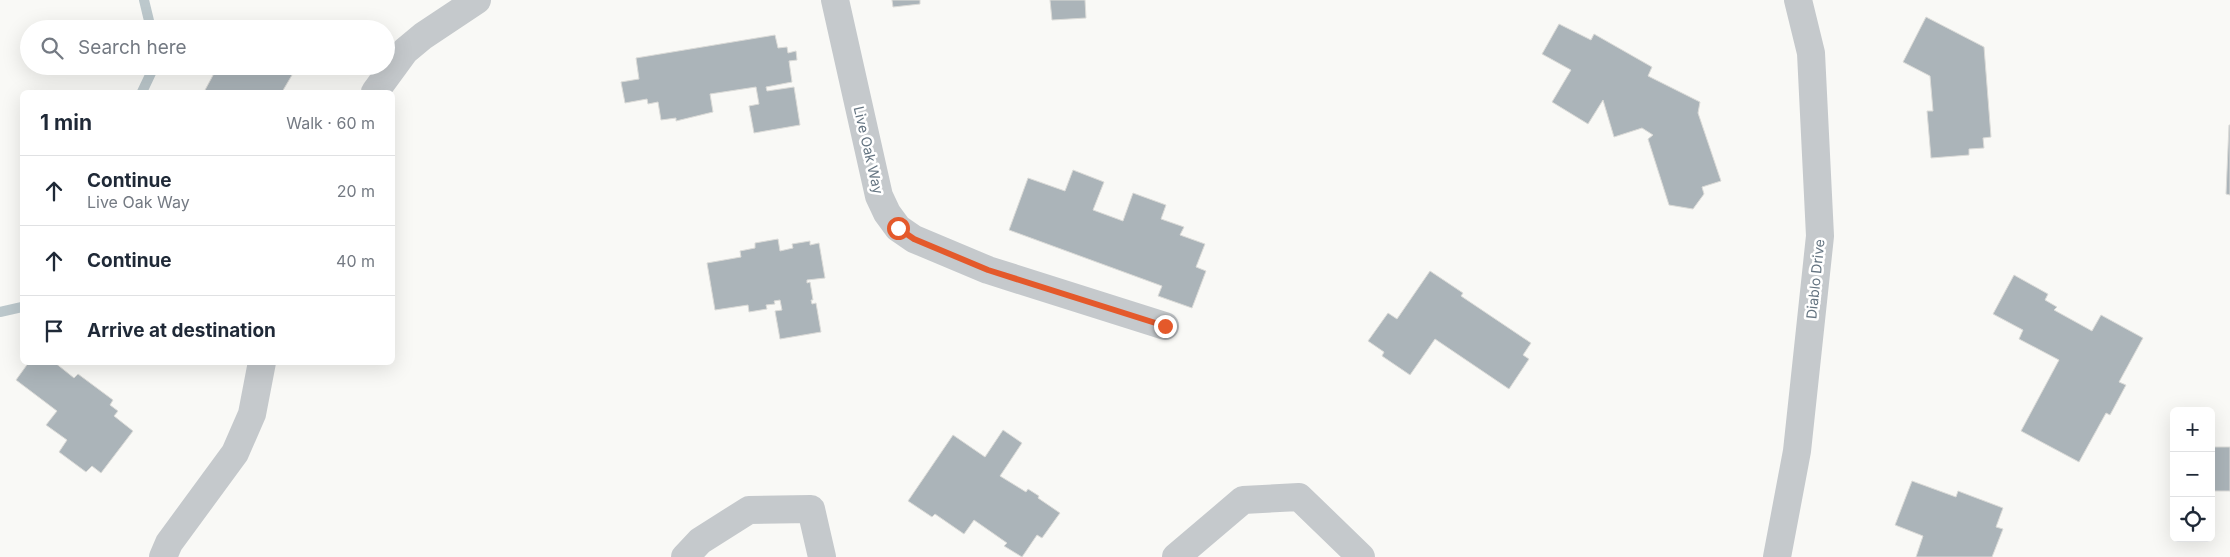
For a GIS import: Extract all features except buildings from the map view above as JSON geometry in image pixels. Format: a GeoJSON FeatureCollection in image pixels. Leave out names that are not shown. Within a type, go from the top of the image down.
{"type":"FeatureCollection","features":[{"type":"Feature","properties":{"kind":"street"},"geometry":{"type":"LineString","coordinates":[[395,65],[405,51],[422,36],[477,0]]}},
{"type":"Feature","properties":{"kind":"street","name":"Live Oak Way"},"geometry":{"type":"LineString","coordinates":[[835,0],[879,196],[887,213],[898,228],[914,239],[988,270],[1165,326]]}},
{"type":"Feature","properties":{"kind":"street","name":"Diablo Drive"},"geometry":{"type":"LineString","coordinates":[[1777,557],[1797,451],[1820,236],[1811,54],[1798,0]]}},
{"type":"Feature","properties":{"kind":"street"},"geometry":{"type":"LineString","coordinates":[[376,90],[387,75]]}},
{"type":"Feature","properties":{"kind":"street"},"geometry":{"type":"LineString","coordinates":[[163,557],[168,543],[235,452],[252,414],[261,365]]}},
{"type":"Feature","properties":{"kind":"street"},"geometry":{"type":"LineString","coordinates":[[1176,557],[1244,500],[1299,497],[1361,557]]}},
{"type":"Feature","properties":{"kind":"street"},"geometry":{"type":"LineString","coordinates":[[685,557],[700,541],[749,510],[811,509],[822,557]]}},
{"type":"Feature","properties":{"kind":"waterway"},"geometry":{"type":"LineString","coordinates":[[144,0],[149,20]]}},
{"type":"Feature","properties":{"kind":"waterway"},"geometry":{"type":"LineString","coordinates":[[143,90],[150,75]]}},
{"type":"Feature","properties":{"kind":"waterway"},"geometry":{"type":"LineString","coordinates":[[0,312],[20,307]]}},
{"type":"Feature","properties":{"kind":"route"},"geometry":{"type":"LineString","coordinates":[[898,228],[914,239],[988,270],[1165,326]]}}]}
